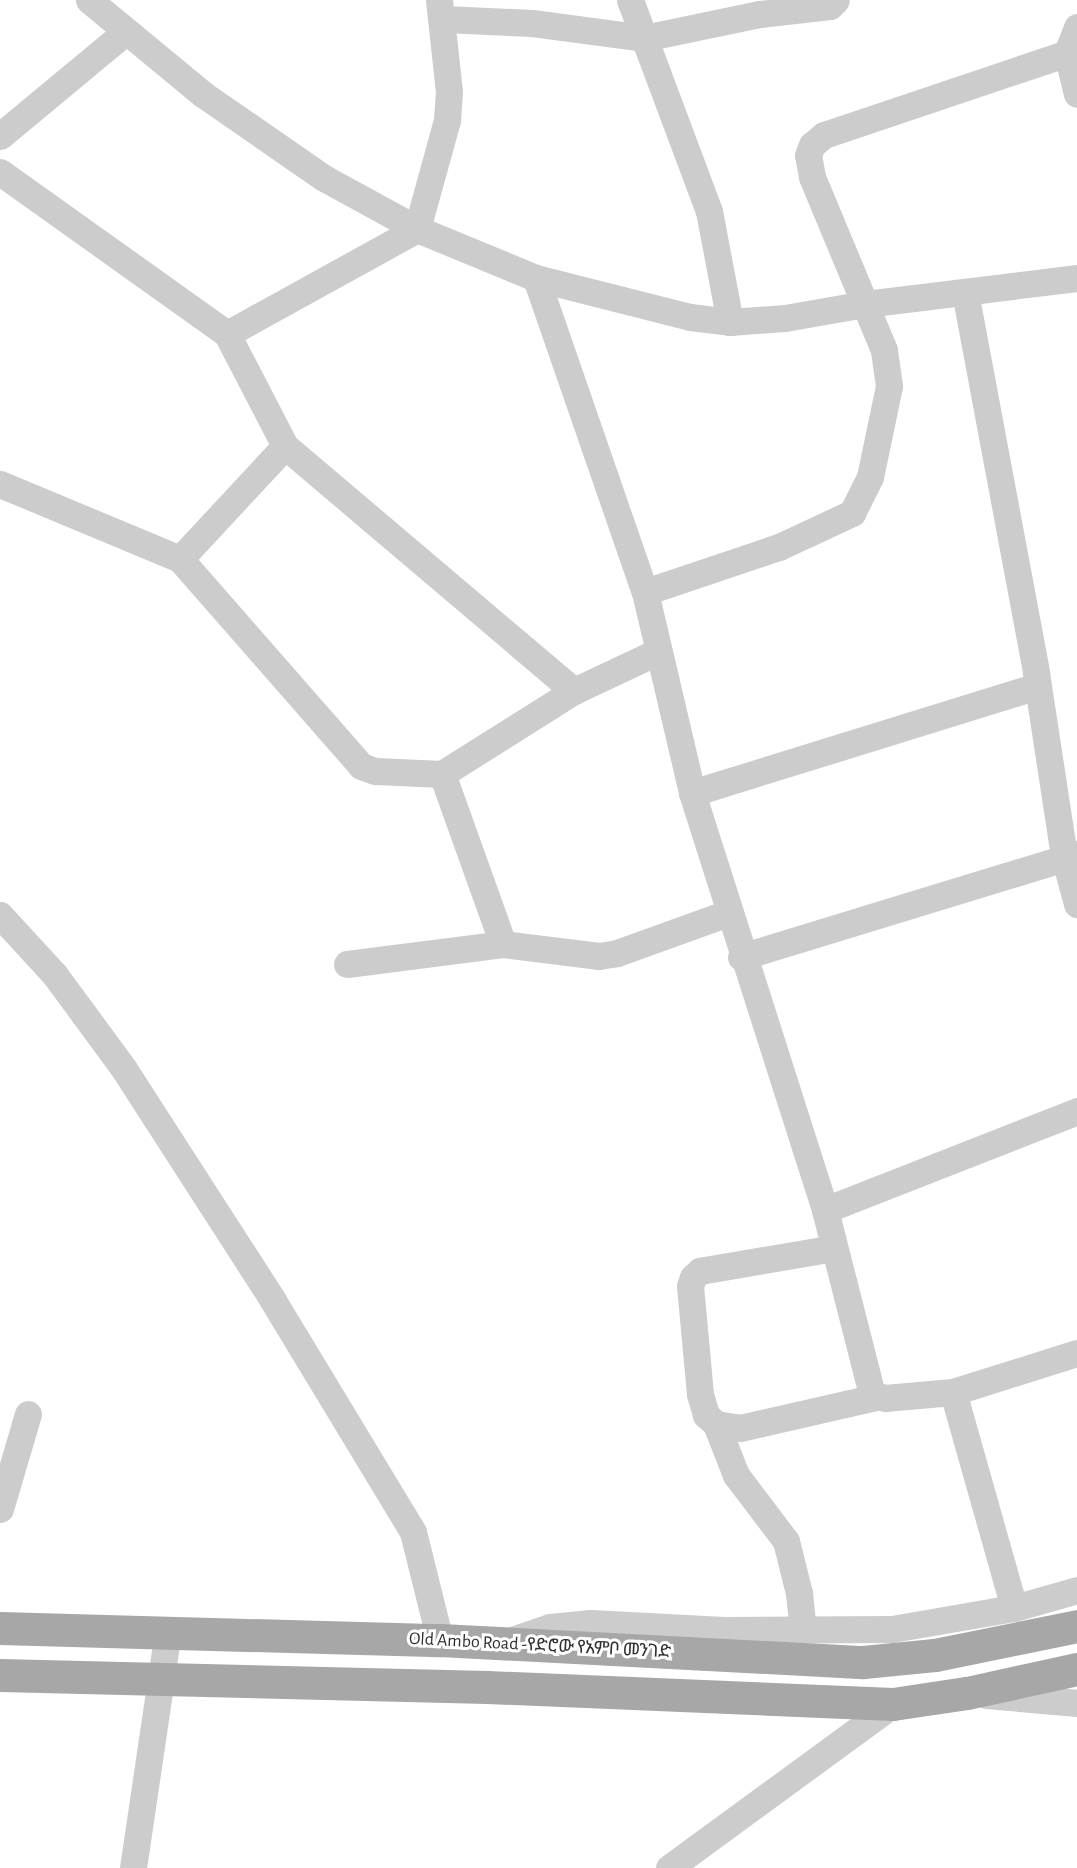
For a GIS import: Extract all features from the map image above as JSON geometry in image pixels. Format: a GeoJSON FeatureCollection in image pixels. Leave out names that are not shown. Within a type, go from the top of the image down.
{"type":"FeatureCollection","features":[{"type":"Feature","properties":{"kind":"main road","name":"Old Ambo Road -የድሮው የአምቦ መንገድ"},"geometry":{"type":"LineString","coordinates":[[0,1628],[440,1640],[863,1662],[935,1654],[1077,1626]]}},
{"type":"Feature","properties":{"kind":"main road"},"geometry":{"type":"LineString","coordinates":[[0,1675],[164,1678],[893,1704],[967,1693],[1077,1669]]}},
{"type":"Feature","properties":{"kind":"street"},"geometry":{"type":"LineString","coordinates":[[89,0],[124,33],[204,96],[324,178],[417,229],[536,278],[690,317],[730,322],[785,318],[865,304],[1077,278]]}},
{"type":"Feature","properties":{"kind":"street"},"geometry":{"type":"LineString","coordinates":[[630,0],[709,211],[730,322]]}},
{"type":"Feature","properties":{"kind":"street"},"geometry":{"type":"LineString","coordinates":[[227,334],[417,229],[447,120],[442,9],[645,38],[759,14],[830,6],[836,0]]}},
{"type":"Feature","properties":{"kind":"street"},"geometry":{"type":"LineString","coordinates":[[1077,27],[1067,52],[1077,94]]}},
{"type":"Feature","properties":{"kind":"street"},"geometry":{"type":"LineString","coordinates":[[0,136],[124,33]]}},
{"type":"Feature","properties":{"kind":"street"},"geometry":{"type":"LineString","coordinates":[[645,592],[779,547],[852,513],[870,477],[889,386],[884,350],[812,177],[808,155],[812,145],[824,135],[1067,52]]}},
{"type":"Feature","properties":{"kind":"street"},"geometry":{"type":"LineString","coordinates":[[0,172],[227,334],[285,447],[574,691]]}},
{"type":"Feature","properties":{"kind":"street"},"geometry":{"type":"LineString","coordinates":[[536,278],[645,592],[657,652],[692,793],[741,957],[825,1210],[867,1384],[876,1397]]}},
{"type":"Feature","properties":{"kind":"street"},"geometry":{"type":"LineString","coordinates":[[965,292],[1070,855],[1077,904]]}},
{"type":"Feature","properties":{"kind":"street"},"geometry":{"type":"LineString","coordinates":[[180,559],[285,447]]}},
{"type":"Feature","properties":{"kind":"street"},"geometry":{"type":"LineString","coordinates":[[0,484],[180,559],[349,756],[375,771],[442,774],[574,691],[657,652]]}},
{"type":"Feature","properties":{"kind":"street"},"geometry":{"type":"LineString","coordinates":[[692,793],[1038,686]]}},
{"type":"Feature","properties":{"kind":"street"},"geometry":{"type":"LineString","coordinates":[[442,774],[503,944]]}},
{"type":"Feature","properties":{"kind":"street"},"geometry":{"type":"LineString","coordinates":[[741,957],[1070,855]]}},
{"type":"Feature","properties":{"kind":"street"},"geometry":{"type":"LineString","coordinates":[[347,964],[503,944],[599,956],[617,953],[728,913]]}},
{"type":"Feature","properties":{"kind":"street"},"geometry":{"type":"LineString","coordinates":[[0,915],[55,975],[124,1069],[272,1299],[413,1532],[440,1640]]}},
{"type":"Feature","properties":{"kind":"street"},"geometry":{"type":"LineString","coordinates":[[825,1210],[1077,1111]]}},
{"type":"Feature","properties":{"kind":"street"},"geometry":{"type":"LineString","coordinates":[[803,1630],[799,1593],[786,1541],[736,1475],[716,1424],[706,1414],[700,1394],[690,1286],[693,1277],[700,1271],[834,1248]]}},
{"type":"Feature","properties":{"kind":"street"},"geometry":{"type":"LineString","coordinates":[[716,1424],[740,1428],[876,1397],[953,1392],[1077,1353]]}},
{"type":"Feature","properties":{"kind":"street"},"geometry":{"type":"LineString","coordinates":[[953,1392],[1014,1608]]}},
{"type":"Feature","properties":{"kind":"street"},"geometry":{"type":"LineString","coordinates":[[0,1509],[28,1414]]}},
{"type":"Feature","properties":{"kind":"street"},"geometry":{"type":"LineString","coordinates":[[502,1643],[550,1626],[591,1623],[803,1630],[892,1629],[1014,1608],[1077,1590]]}},
{"type":"Feature","properties":{"kind":"street"},"geometry":{"type":"LineString","coordinates":[[133,1868],[164,1678],[168,1631]]}},
{"type":"Feature","properties":{"kind":"street"},"geometry":{"type":"LineString","coordinates":[[967,1693],[1077,1703]]}},
{"type":"Feature","properties":{"kind":"street"},"geometry":{"type":"LineString","coordinates":[[669,1868],[893,1704]]}}]}
